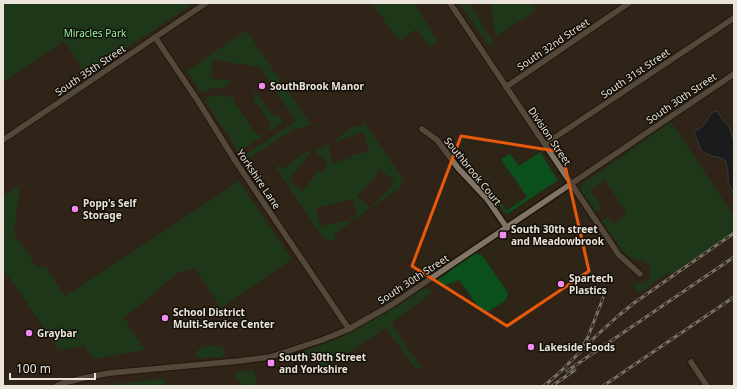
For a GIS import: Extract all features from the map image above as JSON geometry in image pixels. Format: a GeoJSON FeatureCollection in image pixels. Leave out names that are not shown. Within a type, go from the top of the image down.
{"type":"FeatureCollection","features":[{"type":"Feature","properties":{"kind":"street","name":"South 35th Street"},"geometry":{"type":"LineString","coordinates":[[3,140],[206,3]]}},
{"type":"Feature","properties":{"kind":"street","name":"Division Street"},"geometry":{"type":"LineString","coordinates":[[450,3],[619,255],[640,274]]}},
{"type":"Feature","properties":{"kind":"street","name":"South 32nd Street"},"geometry":{"type":"LineString","coordinates":[[506,86],[629,3]]}},
{"type":"Feature","properties":{"kind":"street","name":"South 31st Street"},"geometry":{"type":"LineString","coordinates":[[545,144],[734,18]]}},
{"type":"Feature","properties":{"kind":"street","name":"Yorkshire Lane"},"geometry":{"type":"LineString","coordinates":[[155,37],[195,96],[236,162],[349,329]]}},
{"type":"Feature","properties":{"kind":"street","name":"South 30th Street"},"geometry":{"type":"LineString","coordinates":[[56,386],[63,383],[110,373],[270,357],[322,340],[349,329],[393,304],[734,74]]}},
{"type":"Feature","properties":{"kind":"street","name":"Southbrook Court"},"geometry":{"type":"LineString","coordinates":[[422,129],[437,140],[458,168],[486,199],[507,228]]}},
{"type":"Feature","properties":{"kind":"street"},"geometry":{"type":"LineString","coordinates":[[691,362],[707,386]]}},
{"type":"Feature","properties":{"kind":"highlighted area"},"geometry":{"type":"Polygon","coordinates":[[[461,136],[562,152],[589,271],[507,326],[412,266],[461,136]]]}},
{"type":"Feature","properties":{"kind":"green space","name":"Miracles Park"},"geometry":{"type":"Polygon","coordinates":[[[3,3],[194,3],[87,75],[64,41],[3,82],[3,3]]]}},
{"type":"Feature","properties":{"kind":"green space"},"geometry":{"type":"Polygon","coordinates":[[[372,3],[414,3],[438,42],[430,47],[416,29],[399,41],[372,3]]]}},
{"type":"Feature","properties":{"kind":"green space"},"geometry":{"type":"Polygon","coordinates":[[[460,3],[469,3],[494,43],[489,46],[460,3]]]}},
{"type":"Feature","properties":{"kind":"green space"},"geometry":{"type":"Polygon","coordinates":[[[492,3],[533,3],[536,11],[496,36],[491,10],[492,3]]]}},
{"type":"Feature","properties":{"kind":"green space"},"geometry":{"type":"Polygon","coordinates":[[[246,30],[311,125],[293,130],[246,160],[243,156],[296,121],[260,67],[214,60],[211,78],[232,81],[223,88],[211,88],[202,94],[187,71],[246,30]]]}},
{"type":"Feature","properties":{"kind":"green space"},"geometry":{"type":"Polygon","coordinates":[[[255,91],[273,116],[278,114],[283,122],[270,131],[268,128],[272,125],[253,99],[255,91]]]}},
{"type":"Feature","properties":{"kind":"green space"},"geometry":{"type":"Polygon","coordinates":[[[222,95],[235,98],[234,101],[257,135],[261,133],[263,136],[239,152],[205,101],[212,96],[222,95]]]}},
{"type":"Feature","properties":{"kind":"green space"},"geometry":{"type":"Polygon","coordinates":[[[671,122],[734,216],[734,233],[672,277],[669,272],[639,293],[632,283],[643,284],[650,279],[651,271],[648,264],[627,255],[621,249],[602,221],[606,217],[613,224],[627,214],[605,180],[590,190],[600,205],[600,211],[597,213],[581,190],[582,184],[671,122]]]}},
{"type":"Feature","properties":{"kind":"green space"},"geometry":{"type":"Polygon","coordinates":[[[365,123],[405,182],[401,183],[399,189],[395,191],[391,187],[394,180],[380,170],[375,178],[357,196],[370,208],[390,188],[394,192],[352,221],[350,219],[357,216],[352,199],[316,208],[320,226],[348,220],[350,223],[334,234],[336,239],[330,241],[323,238],[276,168],[279,165],[283,169],[309,150],[311,152],[289,179],[302,192],[318,170],[322,173],[328,163],[314,151],[329,144],[332,163],[369,151],[364,132],[331,143],[354,126],[361,127],[365,123]]]}},
{"type":"Feature","properties":{"kind":"green space"},"geometry":{"type":"Polygon","coordinates":[[[540,152],[557,181],[507,214],[495,198],[498,198],[506,211],[527,197],[501,159],[510,154],[519,166],[540,152]]]}},
{"type":"Feature","properties":{"kind":"green space"},"geometry":{"type":"Polygon","coordinates":[[[239,181],[292,259],[221,308],[195,268],[176,274],[124,318],[145,350],[93,359],[84,346],[59,350],[3,268],[3,196],[20,185],[14,233],[37,267],[45,266],[65,296],[239,181]]]}},
{"type":"Feature","properties":{"kind":"green space"},"geometry":{"type":"Polygon","coordinates":[[[475,253],[482,255],[508,293],[506,300],[484,314],[459,280],[441,287],[438,283],[439,279],[475,253]]]}},
{"type":"Feature","properties":{"kind":"green space"},"geometry":{"type":"Polygon","coordinates":[[[424,288],[430,290],[432,293],[391,323],[421,367],[416,370],[386,328],[322,369],[314,356],[293,361],[294,355],[340,338],[399,305],[424,288]]]}},
{"type":"Feature","properties":{"kind":"green space"},"geometry":{"type":"Polygon","coordinates":[[[219,346],[224,349],[225,354],[220,357],[199,358],[196,354],[203,347],[219,346]]]}},
{"type":"Feature","properties":{"kind":"green space"},"geometry":{"type":"Polygon","coordinates":[[[254,370],[257,386],[242,386],[235,375],[235,372],[254,370]]]}},
{"type":"Feature","properties":{"kind":"green space"},"geometry":{"type":"Polygon","coordinates":[[[164,378],[166,386],[102,386],[164,378]]]}},
{"type":"Feature","properties":{"kind":"water"},"geometry":{"type":"Polygon","coordinates":[[[717,111],[728,125],[734,140],[734,194],[728,182],[726,161],[701,151],[694,132],[705,124],[711,113],[717,111]]]}},
{"type":"Feature","properties":{"kind":"railway"},"geometry":{"type":"LineString","coordinates":[[544,386],[596,336],[634,303],[734,233]]}},
{"type":"Feature","properties":{"kind":"railway"},"geometry":{"type":"LineString","coordinates":[[567,371],[734,257]]}},
{"type":"Feature","properties":{"kind":"railway"},"geometry":{"type":"LineString","coordinates":[[603,386],[734,297]]}},
{"type":"Feature","properties":{"kind":"railway"},"geometry":{"type":"LineString","coordinates":[[584,344],[603,298]]}},
{"type":"Feature","properties":{"kind":"railway"},"geometry":{"type":"LineString","coordinates":[[552,386],[575,370]]}},
{"type":"Feature","properties":{"kind":"place","name":"SouthBrook Manor"},"geometry":{"type":"Point","coordinates":[262,86]}},
{"type":"Feature","properties":{"kind":"place","name":"Popp's Self Storage"},"geometry":{"type":"Point","coordinates":[75,209]}},
{"type":"Feature","properties":{"kind":"place","name":"South 30th street and Meadowbrook"},"geometry":{"type":"Point","coordinates":[503,235]}},
{"type":"Feature","properties":{"kind":"place","name":"Spartech Plastics"},"geometry":{"type":"Point","coordinates":[561,284]}},
{"type":"Feature","properties":{"kind":"place","name":"School District Multi-Service Center"},"geometry":{"type":"Point","coordinates":[165,318]}},
{"type":"Feature","properties":{"kind":"place","name":"Graybar"},"geometry":{"type":"Point","coordinates":[29,333]}},
{"type":"Feature","properties":{"kind":"place","name":"Lakeside Foods"},"geometry":{"type":"Point","coordinates":[531,347]}},
{"type":"Feature","properties":{"kind":"place","name":"South 30th Street and Yorkshire"},"geometry":{"type":"Point","coordinates":[271,363]}}]}
